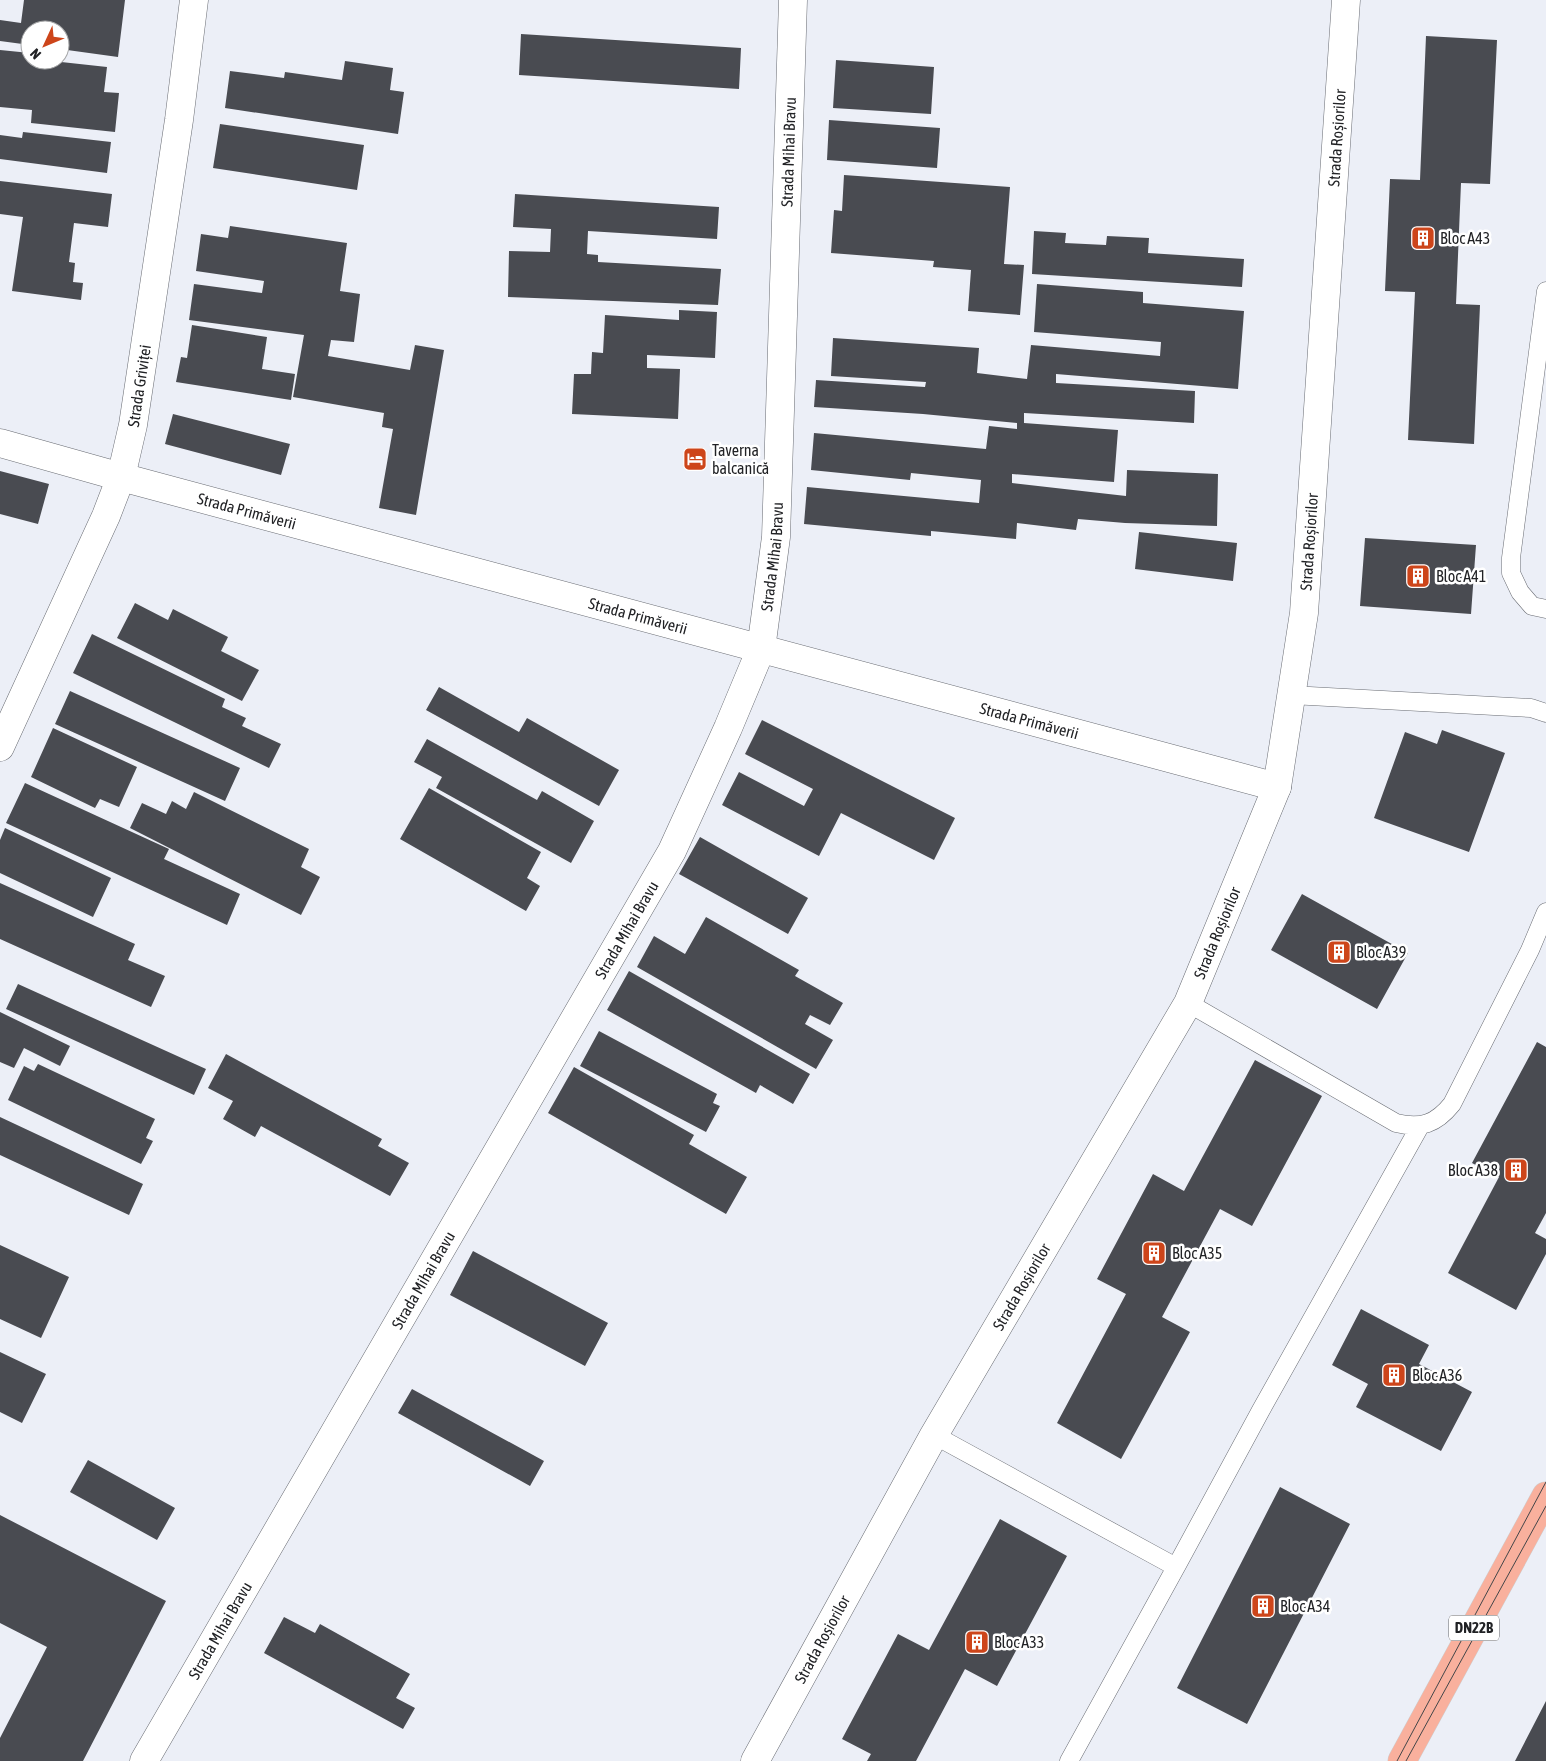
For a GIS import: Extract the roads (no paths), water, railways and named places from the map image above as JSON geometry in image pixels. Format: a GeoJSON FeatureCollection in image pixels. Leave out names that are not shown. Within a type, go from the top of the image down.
{"type":"FeatureCollection","features":[{"type":"Feature","properties":{"kind":"main road","name":"DN22B"},"geometry":{"type":"LineString","coordinates":[[1402,1761],[1546,1496]]}},
{"type":"Feature","properties":{"kind":"street","name":"Strada Griviței"},"geometry":{"type":"LineString","coordinates":[[0,747],[106,516],[120,477],[133,425],[179,120],[194,0]]}},
{"type":"Feature","properties":{"kind":"street","name":"Strada Mihai Bravu"},"geometry":{"type":"LineString","coordinates":[[144,1761],[672,851],[728,728],[761,649],[776,537],[793,0]]}},
{"type":"Feature","properties":{"kind":"street","name":"Strada Roșiorilor"},"geometry":{"type":"LineString","coordinates":[[755,1761],[934,1435],[1188,1004],[1277,787],[1304,613],[1346,0]]}},
{"type":"Feature","properties":{"kind":"street","name":"Strada Primăverii"},"geometry":{"type":"LineString","coordinates":[[0,443],[120,477],[1277,787]]}},
{"type":"Feature","properties":{"kind":"lane"},"geometry":{"type":"LineString","coordinates":[[1546,291],[1511,558],[1511,573],[1520,592],[1532,606],[1546,609]]}},
{"type":"Feature","properties":{"kind":"lane"},"geometry":{"type":"LineString","coordinates":[[1292,696],[1531,708],[1546,713]]}},
{"type":"Feature","properties":{"kind":"lane"},"geometry":{"type":"LineString","coordinates":[[1188,1004],[1396,1123],[1420,1126],[1432,1122],[1443,1115],[1452,1104],[1530,950],[1546,912]]}},
{"type":"Feature","properties":{"kind":"lane"},"geometry":{"type":"LineString","coordinates":[[1069,1761],[1260,1410],[1420,1126]]}},
{"type":"Feature","properties":{"kind":"lane"},"geometry":{"type":"LineString","coordinates":[[934,1435],[1176,1567]]}},
{"type":"Feature","properties":{"kind":"tram line"},"geometry":{"type":"LineString","coordinates":[[1397,1761],[1546,1482]]}},
{"type":"Feature","properties":{"kind":"tram line"},"geometry":{"type":"LineString","coordinates":[[1406,1761],[1546,1506]]}},
{"type":"Feature","properties":{"kind":"place","name":"Bloc A43"},"geometry":{"type":"Point","coordinates":[1423,238]}},
{"type":"Feature","properties":{"kind":"place","name":"Taverna balcanică"},"geometry":{"type":"Point","coordinates":[695,459]}},
{"type":"Feature","properties":{"kind":"place","name":"Bloc A41"},"geometry":{"type":"Point","coordinates":[1418,576]}},
{"type":"Feature","properties":{"kind":"place","name":"Bloc A39"},"geometry":{"type":"Point","coordinates":[1339,952]}},
{"type":"Feature","properties":{"kind":"place","name":"Bloc A38"},"geometry":{"type":"Point","coordinates":[1516,1170]}},
{"type":"Feature","properties":{"kind":"place","name":"Bloc A35"},"geometry":{"type":"Point","coordinates":[1154,1253]}},
{"type":"Feature","properties":{"kind":"place","name":"Bloc A36"},"geometry":{"type":"Point","coordinates":[1394,1375]}},
{"type":"Feature","properties":{"kind":"place","name":"Bloc A34"},"geometry":{"type":"Point","coordinates":[1263,1606]}},
{"type":"Feature","properties":{"kind":"place","name":"Bloc A33"},"geometry":{"type":"Point","coordinates":[977,1642]}}]}
